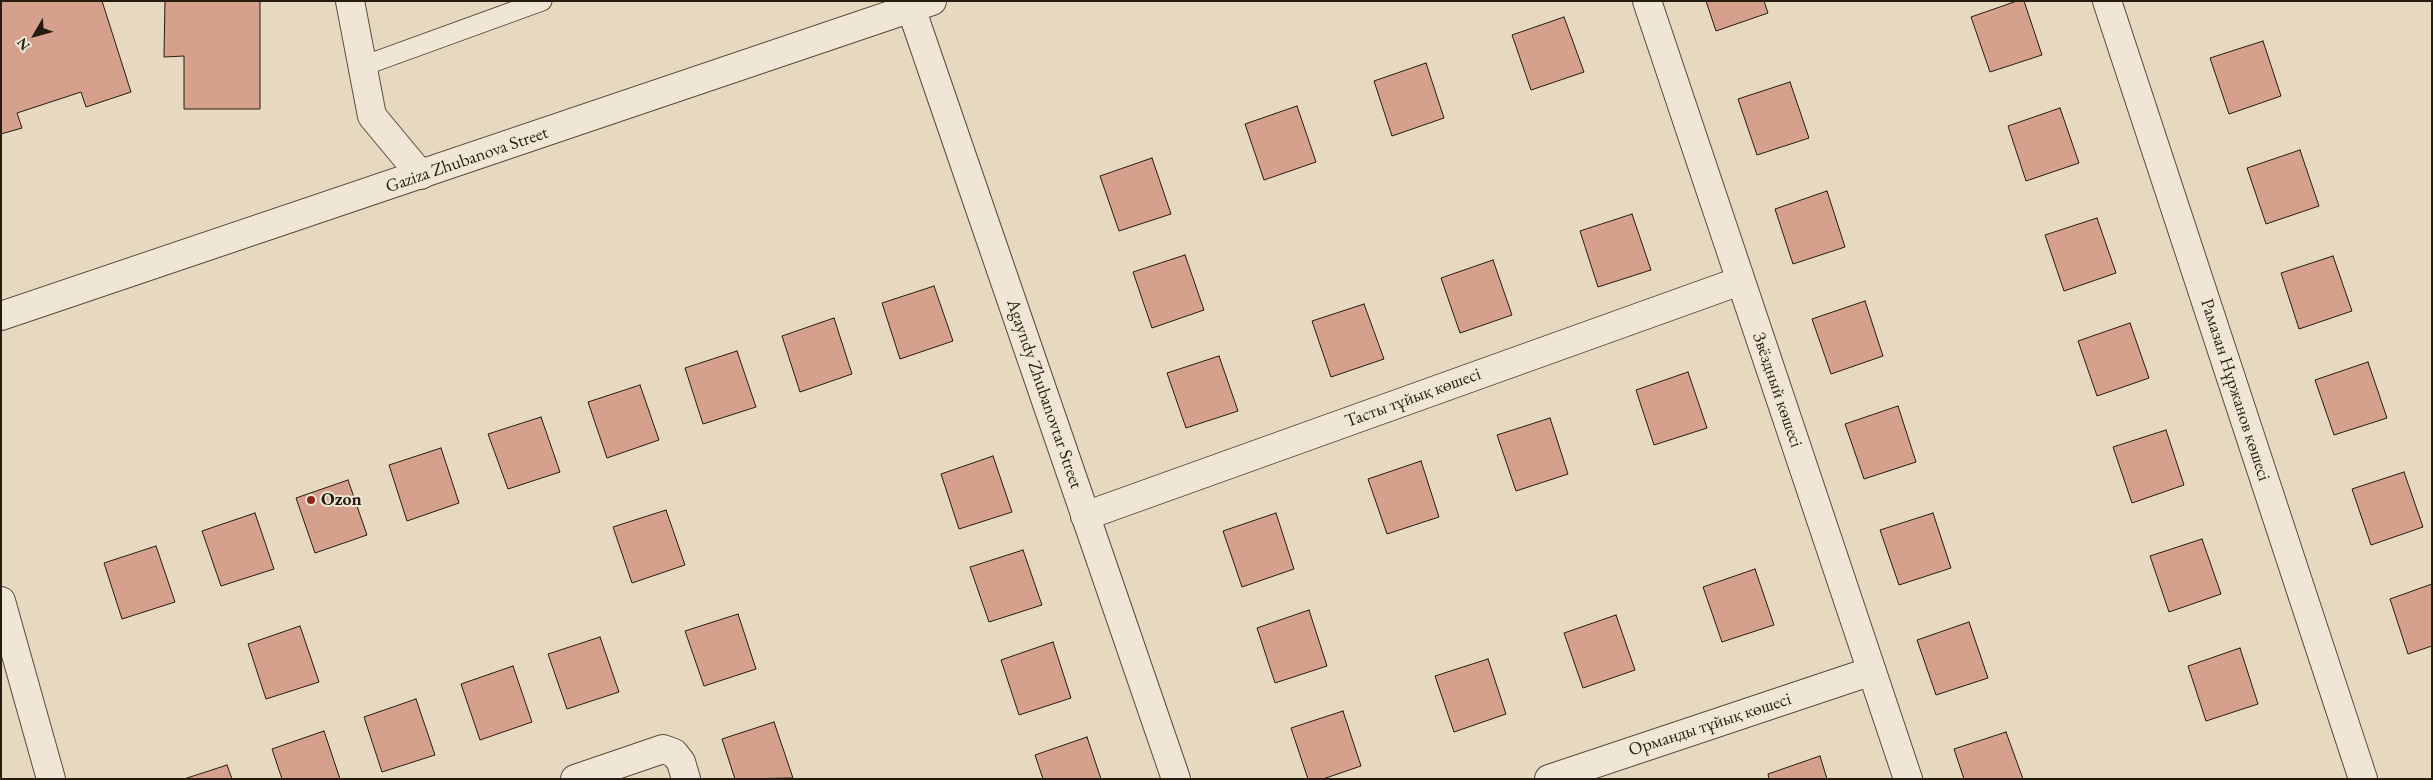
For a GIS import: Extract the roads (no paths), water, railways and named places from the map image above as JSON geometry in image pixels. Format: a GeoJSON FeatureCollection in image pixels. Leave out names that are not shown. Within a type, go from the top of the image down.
{"type":"FeatureCollection","features":[{"type":"Feature","properties":{"kind":"street"},"geometry":{"type":"LineString","coordinates":[[350,1],[372,116],[421,175]]}},
{"type":"Feature","properties":{"kind":"street","name":"Звёздный көшесі"},"geometry":{"type":"LineString","coordinates":[[1647,1],[1908,779]]}},
{"type":"Feature","properties":{"kind":"street","name":"Рамазан Нұржанов көшесі"},"geometry":{"type":"LineString","coordinates":[[2107,1],[2363,779]]}},
{"type":"Feature","properties":{"kind":"street","name":"Gaziza Zhubanova Street"},"geometry":{"type":"LineString","coordinates":[[1,316],[922,5]]}},
{"type":"Feature","properties":{"kind":"street","name":"Agayndy Zhubanovtar Street"},"geometry":{"type":"LineString","coordinates":[[922,5],[1085,516],[1176,779]]}},
{"type":"Feature","properties":{"kind":"street","name":"Тасты тұйық көшесі"},"geometry":{"type":"LineString","coordinates":[[1085,516],[1740,281]]}},
{"type":"Feature","properties":{"kind":"street"},"geometry":{"type":"LineString","coordinates":[[1,601],[51,779]]}},
{"type":"Feature","properties":{"kind":"street","name":"Орманды тұйық көшесі"},"geometry":{"type":"LineString","coordinates":[[1549,779],[1872,671]]}},
{"type":"Feature","properties":{"kind":"street"},"geometry":{"type":"LineString","coordinates":[[576,779],[663,749],[674,754],[681,762],[686,779]]}},
{"type":"Feature","properties":{"kind":"lane"},"geometry":{"type":"LineString","coordinates":[[363,66],[542,1]]}},
{"type":"Feature","properties":{"kind":"place","name":"Ozon"},"geometry":{"type":"Point","coordinates":[311,500]}}]}
